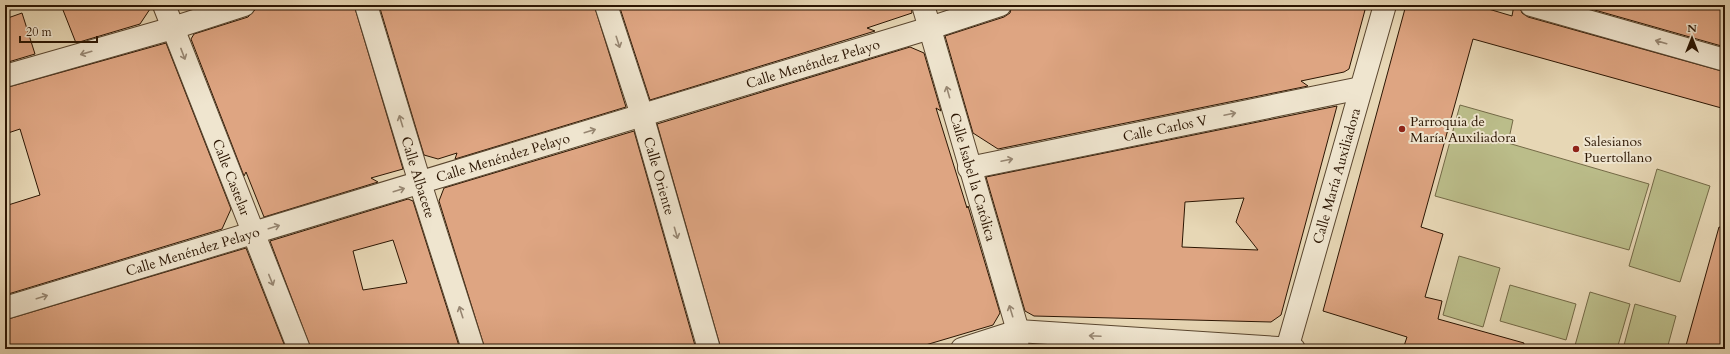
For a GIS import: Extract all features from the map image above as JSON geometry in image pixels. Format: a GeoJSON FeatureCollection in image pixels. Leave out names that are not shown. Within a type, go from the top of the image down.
{"type":"FeatureCollection","features":[{"type":"Feature","properties":{"kind":"street","name":"Calle Castelar"},"geometry":{"type":"LineString","coordinates":[[164,5],[299,349]]}},
{"type":"Feature","properties":{"kind":"street"},"geometry":{"type":"LineString","coordinates":[[5,76],[173,28],[244,5]]}},
{"type":"Feature","properties":{"kind":"street","name":"Calle Albacete"},"geometry":{"type":"LineString","coordinates":[[366,5],[420,183],[473,349]]}},
{"type":"Feature","properties":{"kind":"street","name":"Calle Oriente"},"geometry":{"type":"LineString","coordinates":[[606,5],[642,115],[709,349]]}},
{"type":"Feature","properties":{"kind":"street","name":"Calle Isabel la Católica"},"geometry":{"type":"LineString","coordinates":[[923,5],[1017,340]]}},
{"type":"Feature","properties":{"kind":"street","name":"Calle Menéndez Pelayo"},"geometry":{"type":"LineString","coordinates":[[5,308],[930,28],[1000,5]]}},
{"type":"Feature","properties":{"kind":"street","name":"Calle María Auxiliadora"},"geometry":{"type":"LineString","coordinates":[[1290,348],[1384,5]]}},
{"type":"Feature","properties":{"kind":"street"},"geometry":{"type":"LineString","coordinates":[[1530,5],[1725,60]]}},
{"type":"Feature","properties":{"kind":"street","name":"Calle Carlos V"},"geometry":{"type":"LineString","coordinates":[[969,168],[1361,88]]}},
{"type":"Feature","properties":{"kind":"street"},"geometry":{"type":"LineString","coordinates":[[962,349],[1017,340],[1290,348]]}},
{"type":"Feature","properties":{"kind":"green space"},"geometry":{"type":"Polygon","coordinates":[[[1460,105],[1513,120],[1508,143],[1649,184],[1629,250],[1435,196],[1460,105]]]}},
{"type":"Feature","properties":{"kind":"green space"},"geometry":{"type":"Polygon","coordinates":[[[1657,169],[1710,186],[1680,282],[1629,266],[1657,169]]]}},
{"type":"Feature","properties":{"kind":"green space"},"geometry":{"type":"Polygon","coordinates":[[[1459,256],[1500,268],[1483,327],[1443,315],[1459,256]]]}},
{"type":"Feature","properties":{"kind":"green space"},"geometry":{"type":"Polygon","coordinates":[[[1510,285],[1576,304],[1566,340],[1500,321],[1510,285]]]}},
{"type":"Feature","properties":{"kind":"green space"},"geometry":{"type":"Polygon","coordinates":[[[1590,292],[1630,304],[1617,349],[1574,349],[1590,292]]]}},
{"type":"Feature","properties":{"kind":"green space"},"geometry":{"type":"Polygon","coordinates":[[[1635,304],[1676,316],[1667,349],[1623,349],[1635,304]]]}},
{"type":"Feature","properties":{"kind":"building"},"geometry":{"type":"Polygon","coordinates":[[[61,5],[152,6],[140,24],[76,43],[61,5]]]}},
{"type":"Feature","properties":{"kind":"building"},"geometry":{"type":"Polygon","coordinates":[[[268,5],[354,5],[403,169],[371,178],[378,182],[264,217],[246,172],[244,176],[191,39],[194,34],[248,17],[256,9],[268,5]]]}},
{"type":"Feature","properties":{"kind":"building"},"geometry":{"type":"Polygon","coordinates":[[[379,5],[594,5],[626,107],[455,159],[457,153],[438,159],[424,155],[379,5]]]}},
{"type":"Feature","properties":{"kind":"building"},"geometry":{"type":"Polygon","coordinates":[[[619,5],[911,5],[912,13],[867,28],[875,31],[650,100],[619,5]]]}},
{"type":"Feature","properties":{"kind":"building"},"geometry":{"type":"Polygon","coordinates":[[[1012,5],[1354,5],[1365,10],[1349,69],[1344,72],[1301,81],[1308,86],[998,149],[973,133],[945,36],[1004,17],[1010,13],[1012,5]]]}},
{"type":"Feature","properties":{"kind":"building"},"geometry":{"type":"Polygon","coordinates":[[[1406,5],[1475,5],[1512,16],[1514,5],[1519,5],[1522,13],[1528,17],[1725,72],[1725,109],[1473,39],[1421,227],[1443,234],[1425,297],[1442,301],[1438,319],[1524,343],[1523,349],[1403,349],[1407,337],[1323,311],[1406,5]]]}},
{"type":"Feature","properties":{"kind":"building"},"geometry":{"type":"Polygon","coordinates":[[[1577,5],[1725,5],[1725,47],[1577,5]]]}},
{"type":"Feature","properties":{"kind":"building"},"geometry":{"type":"Polygon","coordinates":[[[22,13],[35,54],[5,63],[5,19],[22,13]]]}},
{"type":"Feature","properties":{"kind":"building"},"geometry":{"type":"Polygon","coordinates":[[[166,43],[231,209],[222,229],[5,295],[5,206],[40,195],[20,129],[5,134],[5,88],[166,43]]]}},
{"type":"Feature","properties":{"kind":"building"},"geometry":{"type":"Polygon","coordinates":[[[910,47],[924,53],[941,111],[936,108],[967,208],[968,206],[1000,313],[993,325],[912,349],[721,349],[657,124],[910,47]]]}},
{"type":"Feature","properties":{"kind":"building"},"geometry":{"type":"Polygon","coordinates":[[[1337,106],[1281,315],[1271,322],[1034,316],[1025,311],[986,177],[1337,106]],[[1244,198],[1185,202],[1182,247],[1258,250],[1236,222],[1244,198]]]}},
{"type":"Feature","properties":{"kind":"building"},"geometry":{"type":"Polygon","coordinates":[[[634,131],[696,349],[485,349],[439,201],[444,188],[634,131]]]}},
{"type":"Feature","properties":{"kind":"building"},"geometry":{"type":"Polygon","coordinates":[[[408,199],[413,201],[460,349],[311,349],[270,241],[408,199]],[[393,240],[353,251],[363,290],[407,283],[393,240]]]}},
{"type":"Feature","properties":{"kind":"building"},"geometry":{"type":"Polygon","coordinates":[[[1719,227],[1725,228],[1725,349],[1685,349],[1719,227]]]}},
{"type":"Feature","properties":{"kind":"building"},"geometry":{"type":"Polygon","coordinates":[[[246,248],[286,349],[5,349],[5,320],[246,248]]]}},
{"type":"Feature","properties":{"kind":"place","name":"Parroquia de María Auxiliadora"},"geometry":{"type":"Point","coordinates":[1402,129]}},
{"type":"Feature","properties":{"kind":"place","name":"Salesianos Puertollano"},"geometry":{"type":"Point","coordinates":[1576,149]}}]}
